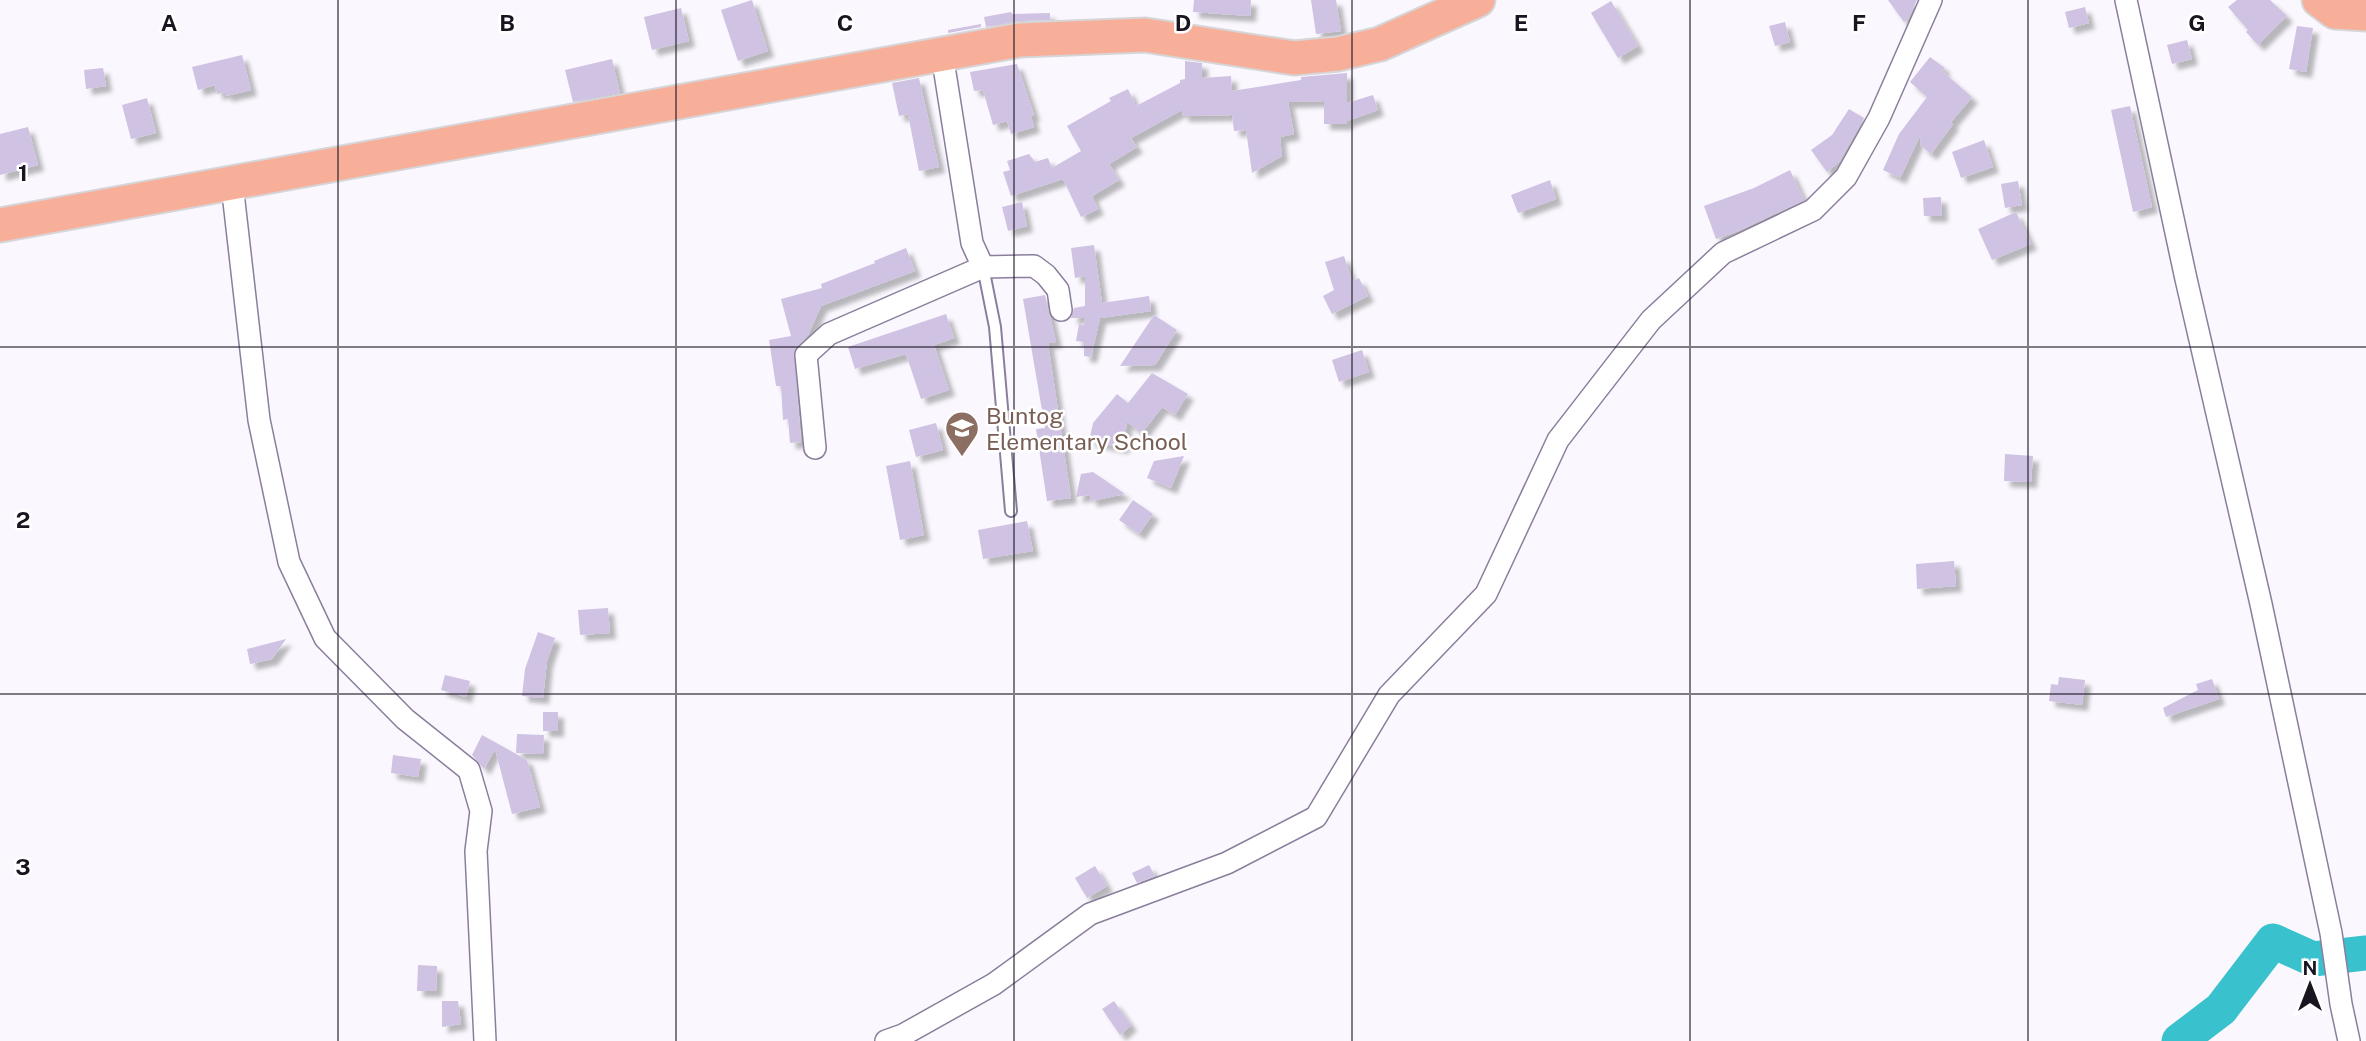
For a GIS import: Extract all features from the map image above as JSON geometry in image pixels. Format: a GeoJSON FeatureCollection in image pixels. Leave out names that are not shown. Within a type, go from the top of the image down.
{"type":"FeatureCollection","features":[{"type":"Feature","properties":{"kind":"main road"},"geometry":{"type":"LineString","coordinates":[[0,225],[1020,40],[1145,35],[1294,58],[1338,54],[1380,44],[1478,0]]}},
{"type":"Feature","properties":{"kind":"main road"},"geometry":{"type":"LineString","coordinates":[[2319,0],[2335,12],[2366,14]]}},
{"type":"Feature","properties":{"kind":"street"},"geometry":{"type":"LineString","coordinates":[[886,1041],[903,1035],[994,984],[1090,914],[1227,863],[1316,817],[1389,695],[1486,594],[1558,440],[1650,320],[1723,253],[1813,210],[1846,177],[1879,118],[1931,0]]}},
{"type":"Feature","properties":{"kind":"street"},"geometry":{"type":"LineString","coordinates":[[2126,0],[2183,266],[2261,604],[2331,933],[2349,1041]]}},
{"type":"Feature","properties":{"kind":"street"},"geometry":{"type":"LineString","coordinates":[[942,54],[972,243],[983,267]]}},
{"type":"Feature","properties":{"kind":"street"},"geometry":{"type":"LineString","coordinates":[[232,184],[259,419],[289,562],[325,638],[405,719],[469,770],[481,811],[476,851],[485,1041]]}},
{"type":"Feature","properties":{"kind":"street"},"geometry":{"type":"LineString","coordinates":[[815,448],[806,355],[829,334],[983,267],[1034,266],[1046,275],[1058,290],[1061,310]]}},
{"type":"Feature","properties":{"kind":"lane"},"geometry":{"type":"LineString","coordinates":[[983,267],[995,327],[1011,511]]}},
{"type":"Feature","properties":{"kind":"building"},"geometry":{"type":"Polygon","coordinates":[[[752,0],[768,51],[738,61],[721,10],[752,0]]]}},
{"type":"Feature","properties":{"kind":"building"},"geometry":{"type":"Polygon","coordinates":[[[1194,0],[1251,0],[1250,16],[1193,12],[1194,0]]]}},
{"type":"Feature","properties":{"kind":"building"},"geometry":{"type":"Polygon","coordinates":[[[1311,0],[1336,0],[1341,31],[1316,34],[1311,0]]]}},
{"type":"Feature","properties":{"kind":"building"},"geometry":{"type":"Polygon","coordinates":[[[1888,0],[1917,0],[1904,22],[1888,0]]]}},
{"type":"Feature","properties":{"kind":"building"},"geometry":{"type":"Polygon","coordinates":[[[2237,0],[2270,0],[2287,16],[2258,45],[2228,7],[2237,0]]]}},
{"type":"Feature","properties":{"kind":"building"},"geometry":{"type":"Polygon","coordinates":[[[1611,1],[1638,46],[1618,58],[1591,13],[1611,1]]]}},
{"type":"Feature","properties":{"kind":"building"},"geometry":{"type":"Polygon","coordinates":[[[2085,7],[2089,23],[2069,28],[2065,12],[2085,7]]]}},
{"type":"Feature","properties":{"kind":"building"},"geometry":{"type":"Polygon","coordinates":[[[681,8],[689,41],[652,50],[644,17],[681,8]]]}},
{"type":"Feature","properties":{"kind":"building"},"geometry":{"type":"Polygon","coordinates":[[[1011,12],[1050,13],[1050,20],[1019,21],[986,27],[984,17],[1011,12]]]}},
{"type":"Feature","properties":{"kind":"building"},"geometry":{"type":"Polygon","coordinates":[[[1785,22],[1790,42],[1775,46],[1769,26],[1785,22]]]}},
{"type":"Feature","properties":{"kind":"building"},"geometry":{"type":"Polygon","coordinates":[[[981,24],[981,27],[948,33],[948,30],[981,24]]]}},
{"type":"Feature","properties":{"kind":"building"},"geometry":{"type":"Polygon","coordinates":[[[2297,26],[2313,28],[2306,72],[2289,69],[2297,26]]]}},
{"type":"Feature","properties":{"kind":"building"},"geometry":{"type":"Polygon","coordinates":[[[2187,40],[2192,59],[2172,64],[2167,45],[2187,40]]]}},
{"type":"Feature","properties":{"kind":"building"},"geometry":{"type":"Polygon","coordinates":[[[242,55],[251,90],[226,96],[225,92],[217,94],[215,85],[198,90],[192,67],[242,55]]]}},
{"type":"Feature","properties":{"kind":"building"},"geometry":{"type":"Polygon","coordinates":[[[1930,57],[1945,68],[1942,71],[1972,97],[1951,122],[1953,124],[1931,154],[1921,146],[1920,136],[1900,178],[1883,170],[1899,134],[1927,97],[1910,82],[1930,57]]]}},
{"type":"Feature","properties":{"kind":"building"},"geometry":{"type":"Polygon","coordinates":[[[612,59],[620,93],[573,102],[565,70],[612,59]]]}},
{"type":"Feature","properties":{"kind":"building"},"geometry":{"type":"Polygon","coordinates":[[[1185,61],[1202,63],[1202,78],[1231,76],[1232,91],[1301,80],[1301,77],[1347,73],[1347,103],[1373,95],[1378,110],[1347,121],[1347,124],[1324,124],[1324,101],[1288,102],[1294,134],[1280,137],[1282,156],[1252,173],[1246,130],[1234,131],[1232,115],[1183,116],[1182,110],[1131,138],[1137,147],[1109,164],[1119,180],[1092,196],[1098,209],[1081,217],[1063,179],[1011,196],[1003,172],[1010,170],[1007,161],[1029,154],[1035,162],[1048,158],[1052,168],[1081,151],[1067,126],[1111,101],[1109,98],[1128,89],[1136,106],[1180,83],[1180,80],[1185,79],[1185,61]]]}},
{"type":"Feature","properties":{"kind":"building"},"geometry":{"type":"Polygon","coordinates":[[[1017,64],[1034,115],[1031,116],[1034,127],[1011,134],[1007,121],[993,125],[983,90],[974,91],[970,72],[1017,64]]]}},
{"type":"Feature","properties":{"kind":"building"},"geometry":{"type":"Polygon","coordinates":[[[103,68],[106,86],[86,89],[84,70],[103,68]]]}},
{"type":"Feature","properties":{"kind":"building"},"geometry":{"type":"Polygon","coordinates":[[[919,78],[939,167],[919,171],[908,114],[899,116],[892,83],[919,78]]]}},
{"type":"Feature","properties":{"kind":"building"},"geometry":{"type":"Polygon","coordinates":[[[147,98],[156,133],[131,139],[122,105],[147,98]]]}},
{"type":"Feature","properties":{"kind":"building"},"geometry":{"type":"Polygon","coordinates":[[[2130,106],[2152,207],[2133,212],[2111,110],[2130,106]]]}},
{"type":"Feature","properties":{"kind":"building"},"geometry":{"type":"Polygon","coordinates":[[[1849,109],[1864,118],[1839,162],[1827,172],[1811,150],[1832,135],[1849,109]]]}},
{"type":"Feature","properties":{"kind":"building"},"geometry":{"type":"Polygon","coordinates":[[[28,127],[38,165],[0,175],[0,134],[28,127]]]}},
{"type":"Feature","properties":{"kind":"building"},"geometry":{"type":"Polygon","coordinates":[[[1984,140],[1993,167],[1961,178],[1952,152],[1984,140]]]}},
{"type":"Feature","properties":{"kind":"building"},"geometry":{"type":"Polygon","coordinates":[[[1790,170],[1804,200],[1716,239],[1704,206],[1754,188],[1790,170]]]}},
{"type":"Feature","properties":{"kind":"building"},"geometry":{"type":"Polygon","coordinates":[[[1550,180],[1556,199],[1518,213],[1511,195],[1550,180]]]}},
{"type":"Feature","properties":{"kind":"building"},"geometry":{"type":"Polygon","coordinates":[[[2018,181],[2022,205],[2005,208],[2001,184],[2018,181]]]}},
{"type":"Feature","properties":{"kind":"building"},"geometry":{"type":"Polygon","coordinates":[[[1941,197],[1942,216],[1924,216],[1923,198],[1941,197]]]}},
{"type":"Feature","properties":{"kind":"building"},"geometry":{"type":"Polygon","coordinates":[[[1022,202],[1027,226],[1008,231],[1002,207],[1022,202]]]}},
{"type":"Feature","properties":{"kind":"building"},"geometry":{"type":"Polygon","coordinates":[[[2016,212],[2031,244],[1992,260],[1978,229],[2016,212]]]}},
{"type":"Feature","properties":{"kind":"building"},"geometry":{"type":"Polygon","coordinates":[[[1094,245],[1102,303],[1149,296],[1151,311],[1100,318],[1091,357],[1084,356],[1084,342],[1076,341],[1079,324],[1084,325],[1085,318],[1071,318],[1074,308],[1085,306],[1085,276],[1075,278],[1071,248],[1094,245]]]}},
{"type":"Feature","properties":{"kind":"building"},"geometry":{"type":"Polygon","coordinates":[[[906,248],[915,271],[821,306],[808,335],[794,350],[801,442],[790,443],[788,419],[783,420],[781,386],[776,386],[769,340],[791,336],[781,299],[822,288],[821,284],[906,248]]]}},
{"type":"Feature","properties":{"kind":"building"},"geometry":{"type":"Polygon","coordinates":[[[1344,256],[1352,281],[1359,278],[1368,296],[1332,314],[1323,296],[1334,290],[1325,262],[1344,256]]]}},
{"type":"Feature","properties":{"kind":"building"},"geometry":{"type":"Polygon","coordinates":[[[1045,295],[1056,342],[1048,343],[1071,498],[1047,501],[1036,429],[1045,428],[1023,299],[1045,295]]]}},
{"type":"Feature","properties":{"kind":"building"},"geometry":{"type":"Polygon","coordinates":[[[946,314],[954,338],[934,345],[949,390],[921,399],[906,354],[855,369],[848,347],[946,314]]]}},
{"type":"Feature","properties":{"kind":"building"},"geometry":{"type":"Polygon","coordinates":[[[1154,315],[1177,330],[1155,365],[1120,366],[1154,315]]]}},
{"type":"Feature","properties":{"kind":"building"},"geometry":{"type":"Polygon","coordinates":[[[1362,350],[1369,372],[1339,382],[1332,360],[1362,350]]]}},
{"type":"Feature","properties":{"kind":"building"},"geometry":{"type":"Polygon","coordinates":[[[1152,373],[1188,394],[1175,415],[1162,407],[1142,433],[1127,422],[1123,448],[1089,441],[1093,423],[1117,394],[1128,403],[1152,373]]]}},
{"type":"Feature","properties":{"kind":"building"},"geometry":{"type":"Polygon","coordinates":[[[936,423],[943,450],[916,457],[909,430],[936,423]]]}},
{"type":"Feature","properties":{"kind":"building"},"geometry":{"type":"Polygon","coordinates":[[[2005,454],[2033,456],[2031,482],[2004,481],[2005,454]]]}},
{"type":"Feature","properties":{"kind":"building"},"geometry":{"type":"Polygon","coordinates":[[[1184,456],[1171,488],[1147,478],[1154,461],[1184,456]]]}},
{"type":"Feature","properties":{"kind":"building"},"geometry":{"type":"Polygon","coordinates":[[[910,461],[924,535],[900,540],[886,466],[910,461]]]}},
{"type":"Feature","properties":{"kind":"building"},"geometry":{"type":"Polygon","coordinates":[[[1093,472],[1125,494],[1091,501],[1090,495],[1076,497],[1081,474],[1093,472]]]}},
{"type":"Feature","properties":{"kind":"building"},"geometry":{"type":"Polygon","coordinates":[[[1133,500],[1153,514],[1139,534],[1119,520],[1133,500]]]}},
{"type":"Feature","properties":{"kind":"building"},"geometry":{"type":"Polygon","coordinates":[[[1027,521],[1033,551],[983,559],[978,530],[1027,521]]]}},
{"type":"Feature","properties":{"kind":"building"},"geometry":{"type":"Polygon","coordinates":[[[1954,561],[1956,586],[1917,589],[1916,564],[1954,561]]]}},
{"type":"Feature","properties":{"kind":"building"},"geometry":{"type":"Polygon","coordinates":[[[608,608],[610,633],[580,635],[578,610],[608,608]]]}},
{"type":"Feature","properties":{"kind":"building"},"geometry":{"type":"Polygon","coordinates":[[[538,632],[555,638],[547,661],[543,698],[522,696],[525,669],[538,632]]]}},
{"type":"Feature","properties":{"kind":"building"},"geometry":{"type":"Polygon","coordinates":[[[286,639],[272,659],[250,664],[247,649],[286,639]]]}},
{"type":"Feature","properties":{"kind":"building"},"geometry":{"type":"Polygon","coordinates":[[[445,675],[470,681],[466,697],[441,690],[445,675]]]}},
{"type":"Feature","properties":{"kind":"building"},"geometry":{"type":"Polygon","coordinates":[[[2059,677],[2085,680],[2082,705],[2049,701],[2051,684],[2058,685],[2059,677]]]}},
{"type":"Feature","properties":{"kind":"building"},"geometry":{"type":"Polygon","coordinates":[[[2212,679],[2219,699],[2166,717],[2163,708],[2198,690],[2196,684],[2212,679]]]}},
{"type":"Feature","properties":{"kind":"building"},"geometry":{"type":"Polygon","coordinates":[[[543,712],[558,712],[558,731],[543,731],[543,712]]]}},
{"type":"Feature","properties":{"kind":"building"},"geometry":{"type":"Polygon","coordinates":[[[517,734],[544,735],[543,754],[516,753],[517,734]]]}},
{"type":"Feature","properties":{"kind":"building"},"geometry":{"type":"Polygon","coordinates":[[[482,735],[527,760],[540,807],[512,814],[495,749],[484,769],[472,755],[482,735]]]}},
{"type":"Feature","properties":{"kind":"building"},"geometry":{"type":"Polygon","coordinates":[[[393,755],[421,759],[418,777],[391,773],[393,755]]]}},
{"type":"Feature","properties":{"kind":"building"},"geometry":{"type":"Polygon","coordinates":[[[1149,865],[1155,876],[1137,883],[1132,873],[1149,865]]]}},
{"type":"Feature","properties":{"kind":"building"},"geometry":{"type":"Polygon","coordinates":[[[1095,866],[1107,886],[1087,898],[1075,878],[1095,866]]]}},
{"type":"Feature","properties":{"kind":"building"},"geometry":{"type":"Polygon","coordinates":[[[418,965],[437,966],[436,991],[417,991],[418,965]]]}},
{"type":"Feature","properties":{"kind":"building"},"geometry":{"type":"Polygon","coordinates":[[[442,1001],[458,1001],[461,1024],[442,1027],[442,1001]]]}},
{"type":"Feature","properties":{"kind":"building"},"geometry":{"type":"Polygon","coordinates":[[[1114,1001],[1131,1025],[1120,1035],[1102,1009],[1114,1001]]]}},
{"type":"Feature","properties":{"kind":"waterway"},"geometry":{"type":"LineString","coordinates":[[2179,1041],[2221,1009],[2273,941],[2313,959],[2366,953]]}},
{"type":"Feature","properties":{"kind":"place","name":"Buntog Elementary School"},"geometry":{"type":"Point","coordinates":[962,458]}}]}
